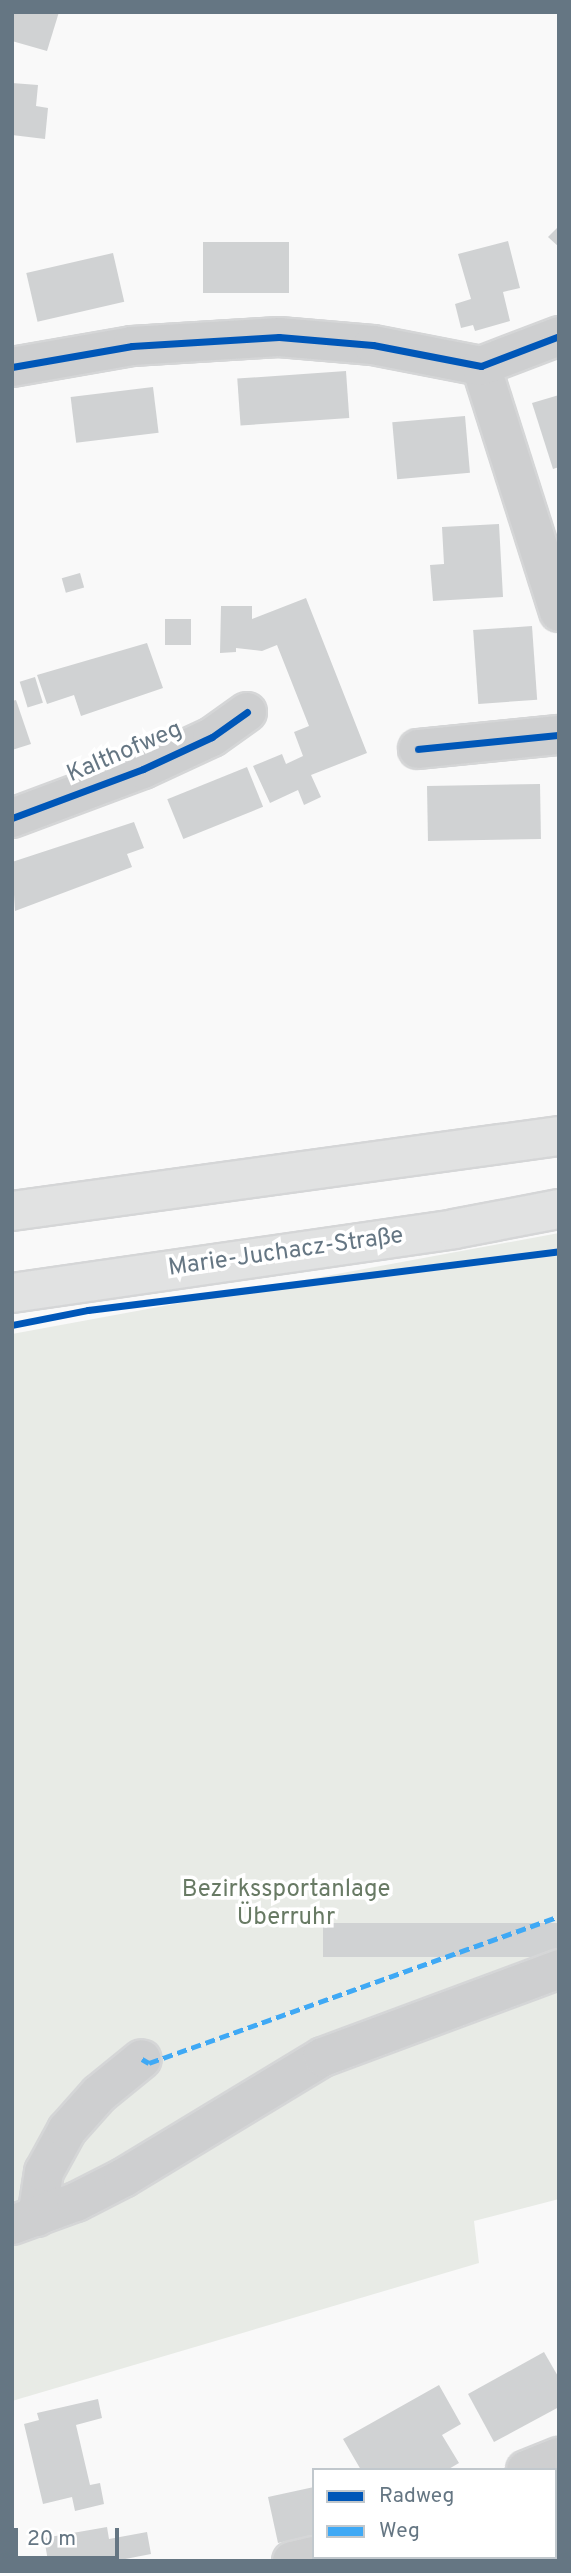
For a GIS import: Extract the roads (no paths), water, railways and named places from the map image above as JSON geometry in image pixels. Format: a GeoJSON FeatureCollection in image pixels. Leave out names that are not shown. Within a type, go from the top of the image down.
{"type":"FeatureCollection","features":[{"type":"Feature","properties":{"kind":"main road"},"geometry":{"type":"LineString","coordinates":[[12,1211],[559,1136]]}},
{"type":"Feature","properties":{"kind":"main road","name":"Marie-Juchacz-Straße"},"geometry":{"type":"LineString","coordinates":[[12,1293],[454,1230],[559,1209]]}},
{"type":"Feature","properties":{"kind":"street"},"geometry":{"type":"LineString","coordinates":[[12,368],[132,346],[279,337],[373,345],[481,366],[559,336]]}},
{"type":"Feature","properties":{"kind":"street"},"geometry":{"type":"LineString","coordinates":[[481,366],[559,612]]}},
{"type":"Feature","properties":{"kind":"street","name":"Kalthofweg"},"geometry":{"type":"LineString","coordinates":[[12,818],[144,769],[212,737],[247,712]]}},
{"type":"Feature","properties":{"kind":"street"},"geometry":{"type":"LineString","coordinates":[[418,749],[559,734]]}},
{"type":"Feature","properties":{"kind":"street"},"geometry":{"type":"LineString","coordinates":[[25,2221],[123,2178],[323,2057],[559,1969]]}},
{"type":"Feature","properties":{"kind":"street"},"geometry":{"type":"LineString","coordinates":[[25,2221],[44,2172],[67,2130],[99,2094],[142,2059]]}},
{"type":"Feature","properties":{"kind":"street"},"geometry":{"type":"LineString","coordinates":[[532,2468],[559,2457]]}},
{"type":"Feature","properties":{"kind":"street"},"geometry":{"type":"LineString","coordinates":[[292,2561],[312,2556]]}},
{"type":"Feature","properties":{"kind":"park label","name":"Bezirkssportanlage Überruhr"},"geometry":{"type":"Point","coordinates":[286,1905]}}]}
